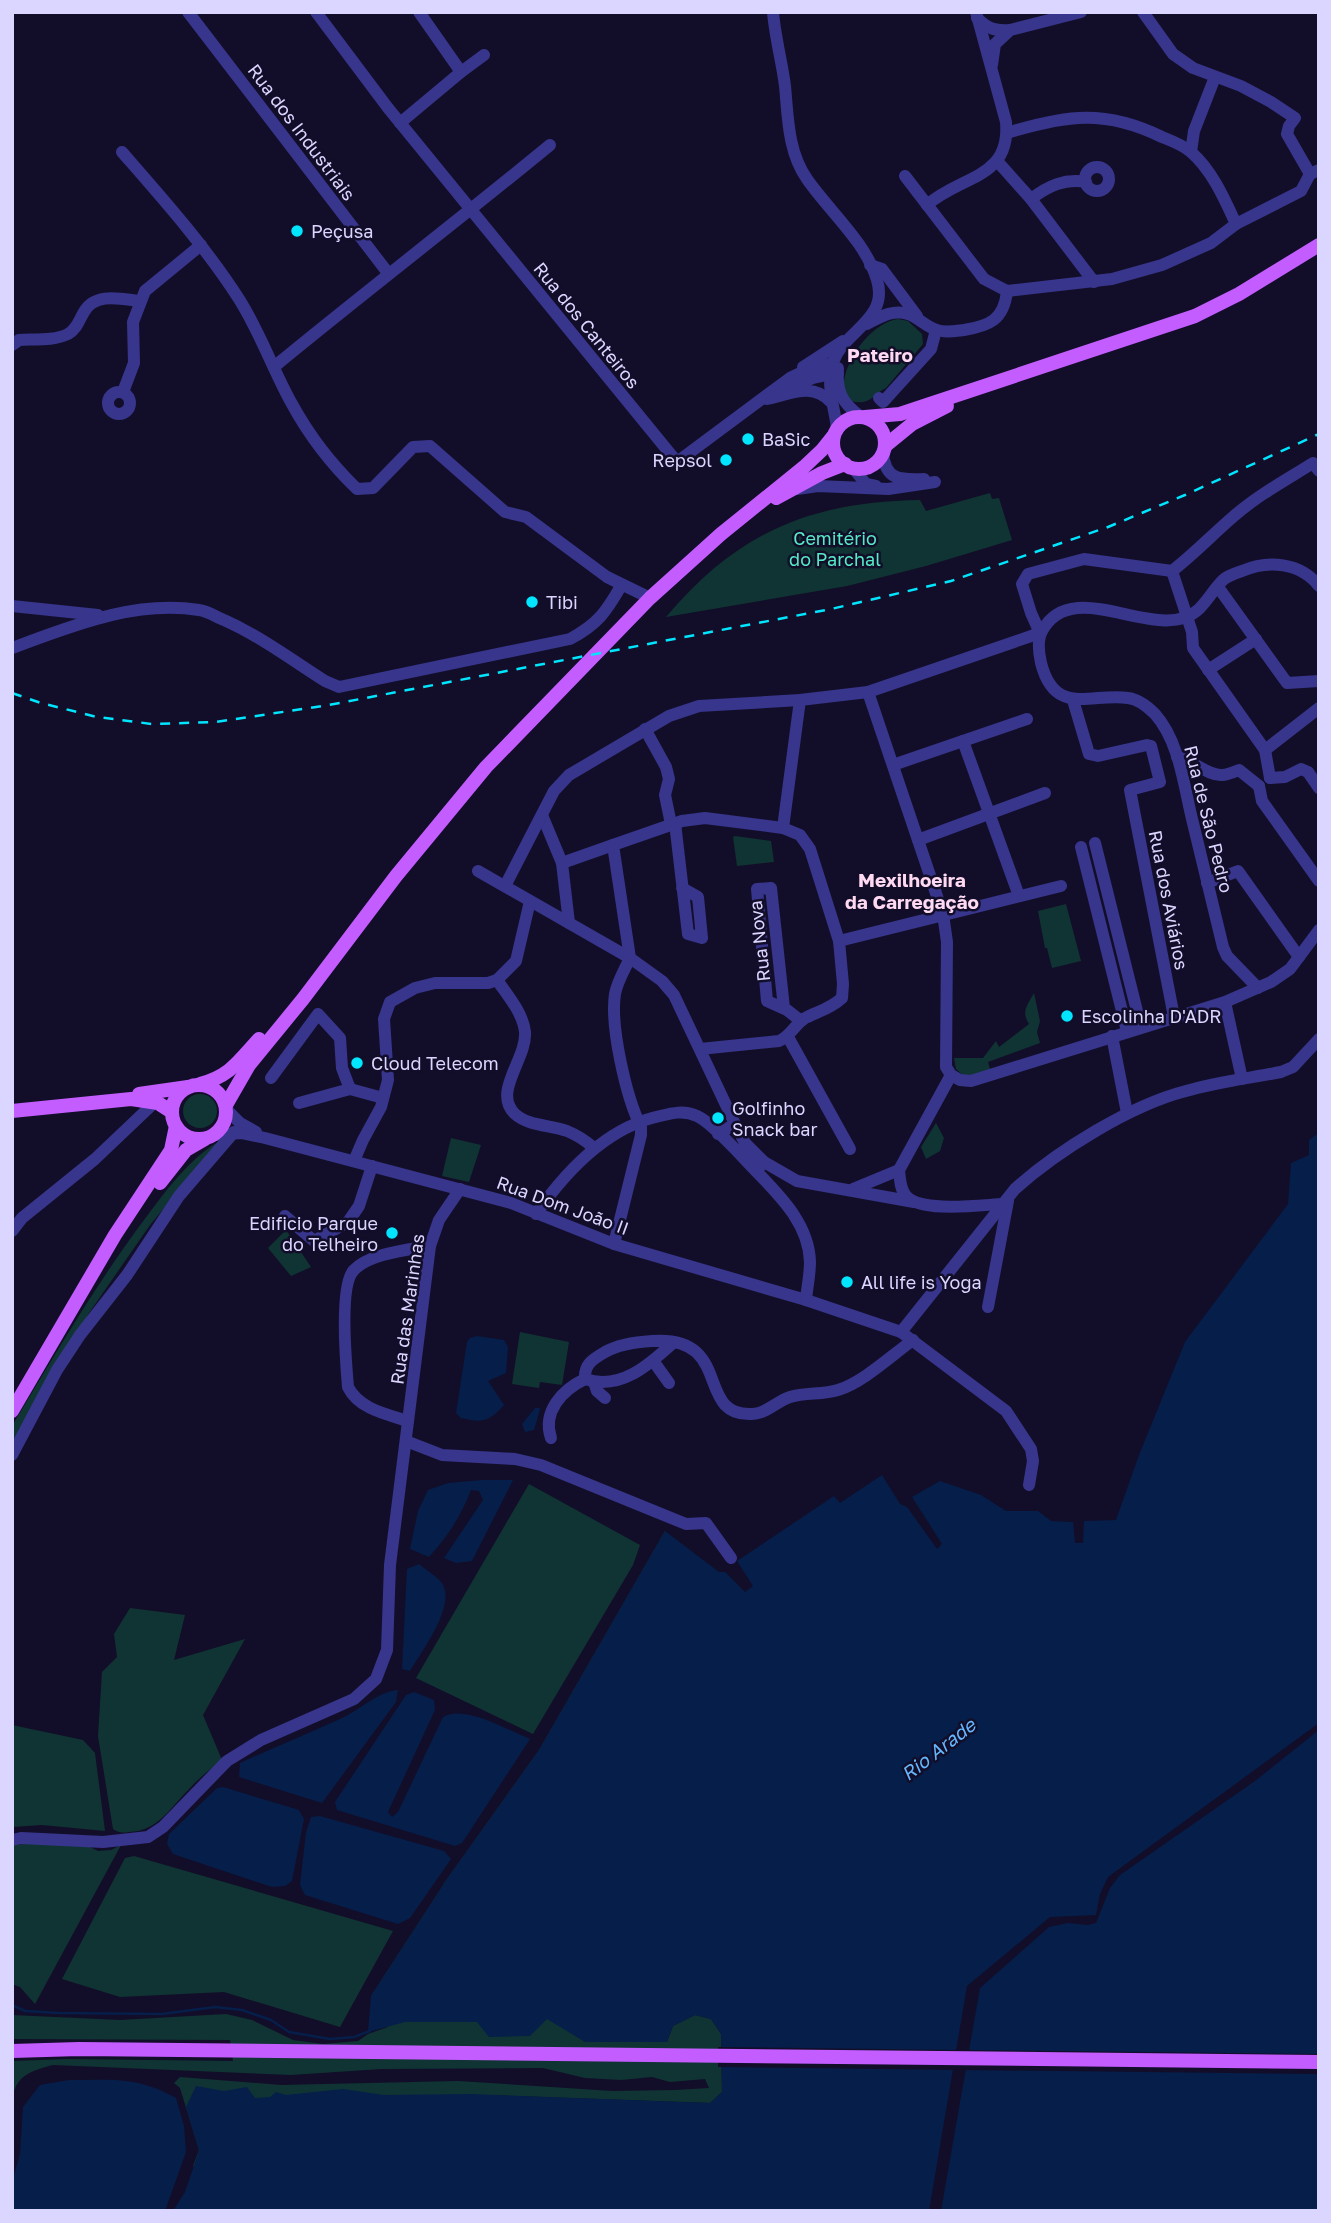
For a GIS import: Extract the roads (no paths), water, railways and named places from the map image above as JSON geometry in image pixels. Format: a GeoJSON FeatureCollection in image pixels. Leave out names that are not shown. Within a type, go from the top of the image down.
{"type":"FeatureCollection","features":[{"type":"Feature","properties":{"kind":"main road"},"geometry":{"type":"LineString","coordinates":[[1294,259],[1319,239]]}},
{"type":"Feature","properties":{"kind":"main road"},"geometry":{"type":"LineString","coordinates":[[80,1296],[180,1157],[222,1127],[227,1107],[249,1065],[303,999],[396,876],[486,767],[650,598],[822,450],[848,419],[900,414],[1195,316],[1239,294],[1319,245]]}},
{"type":"Feature","properties":{"kind":"main road"},"geometry":{"type":"LineString","coordinates":[[744,516],[822,473],[849,466],[871,466],[884,449],[912,424],[1001,379]]}},
{"type":"Feature","properties":{"kind":"main road"},"geometry":{"type":"LineString","coordinates":[[862,417],[880,427],[884,435],[884,449]]}},
{"type":"Feature","properties":{"kind":"main road"},"geometry":{"type":"LineString","coordinates":[[836,432],[834,450],[849,466]]}},
{"type":"Feature","properties":{"kind":"main road"},"geometry":{"type":"LineString","coordinates":[[12,1111],[156,1097],[220,1079],[330,961]]}},
{"type":"Feature","properties":{"kind":"main road"},"geometry":{"type":"LineString","coordinates":[[12,1411],[115,1235],[171,1150],[176,1126],[172,1112],[176,1097],[194,1085],[216,1090],[227,1107]]}},
{"type":"Feature","properties":{"kind":"main road"},"geometry":{"type":"LineString","coordinates":[[96,1102],[127,1096],[156,1097],[172,1112]]}},
{"type":"Feature","properties":{"kind":"main road"},"geometry":{"type":"LineString","coordinates":[[176,1126],[188,1137],[209,1137]]}},
{"type":"Feature","properties":{"kind":"main road"},"geometry":{"type":"LineString","coordinates":[[12,2051],[79,2049],[1319,2062]]}},
{"type":"Feature","properties":{"kind":"street","name":"Rua dos Industriais"},"geometry":{"type":"LineString","coordinates":[[188,12],[388,273]]}},
{"type":"Feature","properties":{"kind":"street","name":"Rua dos Canteiros"},"geometry":{"type":"LineString","coordinates":[[316,12],[400,123],[677,462],[760,401]]}},
{"type":"Feature","properties":{"kind":"street"},"geometry":{"type":"LineString","coordinates":[[419,12],[461,72]]}},
{"type":"Feature","properties":{"kind":"street"},"geometry":{"type":"LineString","coordinates":[[774,12],[794,153],[806,178],[852,234],[877,278],[879,290],[877,301],[863,328],[830,377],[836,432]]}},
{"type":"Feature","properties":{"kind":"street"},"geometry":{"type":"LineString","coordinates":[[977,15],[986,27],[996,31],[1081,12]]}},
{"type":"Feature","properties":{"kind":"street"},"geometry":{"type":"LineString","coordinates":[[905,176],[984,279],[1007,291],[1094,282],[1162,265],[1210,243],[1236,225],[1301,191],[1314,172],[1287,134],[1289,125],[1296,118],[1251,91],[1193,68],[1173,54],[1143,12]]}},
{"type":"Feature","properties":{"kind":"street"},"geometry":{"type":"LineString","coordinates":[[927,205],[947,190],[974,178],[998,162],[1007,133],[977,15]]}},
{"type":"Feature","properties":{"kind":"street"},"geometry":{"type":"LineString","coordinates":[[991,70],[995,44],[1010,30]]}},
{"type":"Feature","properties":{"kind":"street"},"geometry":{"type":"LineString","coordinates":[[400,123],[484,55]]}},
{"type":"Feature","properties":{"kind":"street"},"geometry":{"type":"LineString","coordinates":[[1191,152],[1194,131],[1215,77]]}},
{"type":"Feature","properties":{"kind":"street"},"geometry":{"type":"LineString","coordinates":[[1007,133],[1076,117],[1098,116],[1121,120],[1152,132],[1191,152],[1226,200],[1236,225]]}},
{"type":"Feature","properties":{"kind":"street"},"geometry":{"type":"LineString","coordinates":[[275,366],[550,145]]}},
{"type":"Feature","properties":{"kind":"street"},"geometry":{"type":"LineString","coordinates":[[122,152],[201,245],[239,299],[292,404],[328,461],[357,489],[373,488],[413,447],[430,446],[505,512],[526,516],[607,577],[650,598]]}},
{"type":"Feature","properties":{"kind":"street"},"geometry":{"type":"LineString","coordinates":[[998,162],[1031,199],[1094,282]]}},
{"type":"Feature","properties":{"kind":"street"},"geometry":{"type":"LineString","coordinates":[[1031,199],[1047,187],[1074,180],[1086,182]]}},
{"type":"Feature","properties":{"kind":"street"},"geometry":{"type":"LineString","coordinates":[[123,392],[134,363],[133,322],[145,291],[201,245]]}},
{"type":"Feature","properties":{"kind":"street"},"geometry":{"type":"LineString","coordinates":[[870,265],[882,269],[906,307],[922,322],[936,330],[949,332],[984,327],[997,318],[1006,303],[1007,291]]}},
{"type":"Feature","properties":{"kind":"street"},"geometry":{"type":"LineString","coordinates":[[12,345],[19,340],[67,334],[75,328],[85,309],[102,298],[140,301]]}},
{"type":"Feature","properties":{"kind":"street"},"geometry":{"type":"LineString","coordinates":[[877,301],[906,307]]}},
{"type":"Feature","properties":{"kind":"street"},"geometry":{"type":"LineString","coordinates":[[760,401],[782,381],[886,313],[906,307]]}},
{"type":"Feature","properties":{"kind":"street"},"geometry":{"type":"LineString","coordinates":[[879,398],[883,402],[931,349],[936,330]]}},
{"type":"Feature","properties":{"kind":"street"},"geometry":{"type":"LineString","coordinates":[[760,401],[836,369]]}},
{"type":"Feature","properties":{"kind":"street"},"geometry":{"type":"LineString","coordinates":[[836,369],[846,406],[862,417]]}},
{"type":"Feature","properties":{"kind":"street"},"geometry":{"type":"LineString","coordinates":[[760,401],[811,390],[823,393],[831,402]]}},
{"type":"Feature","properties":{"kind":"street"},"geometry":{"type":"LineString","coordinates":[[744,516],[800,487],[888,489],[935,482],[934,478],[899,478],[891,474],[884,465],[884,449]]}},
{"type":"Feature","properties":{"kind":"street"},"geometry":{"type":"LineString","coordinates":[[849,466],[866,484],[888,489]]}},
{"type":"Feature","properties":{"kind":"street"},"geometry":{"type":"LineString","coordinates":[[1073,701],[1056,690],[1046,676],[1039,649],[1040,633],[1022,583],[1028,574],[1084,559],[1172,571],[1235,515],[1316,467]]}},
{"type":"Feature","properties":{"kind":"street"},"geometry":{"type":"LineString","coordinates":[[505,886],[554,791],[569,775],[669,716],[699,706],[800,700],[869,692],[1040,633],[1052,618],[1066,610],[1083,608],[1164,620],[1186,617],[1198,611],[1224,579],[1240,571],[1272,563],[1302,571],[1319,586]]}},
{"type":"Feature","properties":{"kind":"street"},"geometry":{"type":"LineString","coordinates":[[1172,571],[1192,632],[1193,648],[1265,750],[1262,801],[1319,881]]}},
{"type":"Feature","properties":{"kind":"street"},"geometry":{"type":"LineString","coordinates":[[12,648],[60,628],[105,615],[156,609],[201,610],[243,629],[325,681],[339,687],[570,639],[606,613],[621,586]]}},
{"type":"Feature","properties":{"kind":"street"},"geometry":{"type":"LineString","coordinates":[[1218,587],[1287,683],[1319,681]]}},
{"type":"Feature","properties":{"kind":"street"},"geometry":{"type":"LineString","coordinates":[[12,606],[105,615]]}},
{"type":"Feature","properties":{"kind":"street"},"geometry":{"type":"LineString","coordinates":[[1208,670],[1256,639]]}},
{"type":"Feature","properties":{"kind":"street"},"geometry":{"type":"LineString","coordinates":[[869,692],[943,914],[947,942],[946,1067],[951,1075],[960,1080],[971,1081],[1226,1002],[1258,988],[1290,969],[1319,930]]}},
{"type":"Feature","properties":{"kind":"street","name":"Rua de São Pedro"},"geometry":{"type":"LineString","coordinates":[[1073,701],[1128,698],[1144,704],[1164,726],[1177,757],[1223,947],[1227,956],[1258,988]]}},
{"type":"Feature","properties":{"kind":"street"},"geometry":{"type":"LineString","coordinates":[[783,828],[800,700]]}},
{"type":"Feature","properties":{"kind":"street","name":"Rua dos Aviários"},"geometry":{"type":"LineString","coordinates":[[1073,701],[1089,754],[1098,756],[1151,746],[1160,782],[1130,790],[1174,1017]]}},
{"type":"Feature","properties":{"kind":"street"},"geometry":{"type":"LineString","coordinates":[[1265,750],[1319,708]]}},
{"type":"Feature","properties":{"kind":"street"},"geometry":{"type":"LineString","coordinates":[[893,765],[1027,719]]}},
{"type":"Feature","properties":{"kind":"street"},"geometry":{"type":"LineString","coordinates":[[645,729],[666,767],[668,779],[665,795],[673,824],[682,888]]}},
{"type":"Feature","properties":{"kind":"street"},"geometry":{"type":"LineString","coordinates":[[963,741],[1019,896]]}},
{"type":"Feature","properties":{"kind":"street"},"geometry":{"type":"LineString","coordinates":[[1177,757],[1188,759],[1212,773],[1221,775],[1240,770],[1265,782],[1301,769],[1308,772],[1319,788]]}},
{"type":"Feature","properties":{"kind":"street"},"geometry":{"type":"LineString","coordinates":[[918,840],[1045,793]]}},
{"type":"Feature","properties":{"kind":"street"},"geometry":{"type":"LineString","coordinates":[[542,816],[562,863],[569,923]]}},
{"type":"Feature","properties":{"kind":"street"},"geometry":{"type":"LineString","coordinates":[[562,863],[673,824],[705,818],[783,828],[800,835],[810,849],[839,941],[844,984],[842,998],[831,1008],[801,1021],[788,1037],[768,1043],[700,1049]]}},
{"type":"Feature","properties":{"kind":"street"},"geometry":{"type":"LineString","coordinates":[[1095,843],[1141,1027]]}},
{"type":"Feature","properties":{"kind":"street"},"geometry":{"type":"LineString","coordinates":[[613,845],[630,958],[616,990],[613,1016],[623,1071],[641,1127],[614,1244]]}},
{"type":"Feature","properties":{"kind":"street"},"geometry":{"type":"LineString","coordinates":[[1081,847],[1127,1031]]}},
{"type":"Feature","properties":{"kind":"street"},"geometry":{"type":"LineString","coordinates":[[478,871],[630,958],[662,981],[674,995],[745,1143],[791,1210],[806,1241],[810,1262],[806,1300]]}},
{"type":"Feature","properties":{"kind":"street"},"geometry":{"type":"LineString","coordinates":[[1208,883],[1238,871],[1299,957]]}},
{"type":"Feature","properties":{"kind":"street"},"geometry":{"type":"LineString","coordinates":[[839,941],[1061,886]]}},
{"type":"Feature","properties":{"kind":"street","name":"Rua Nova"},"geometry":{"type":"LineString","coordinates":[[784,1008],[771,888],[757,889],[767,1001],[784,1008],[801,1021]]}},
{"type":"Feature","properties":{"kind":"street"},"geometry":{"type":"LineString","coordinates":[[355,1161],[363,1140],[382,1107],[388,1080],[384,1019],[390,1002],[408,990],[435,983],[467,984],[497,980],[516,961],[530,901]]}},
{"type":"Feature","properties":{"kind":"street"},"geometry":{"type":"LineString","coordinates":[[497,980],[523,1021],[525,1033],[520,1059],[508,1091],[509,1107],[522,1119],[567,1131],[594,1148]]}},
{"type":"Feature","properties":{"kind":"street"},"geometry":{"type":"LineString","coordinates":[[1226,1002],[1242,1079]]}},
{"type":"Feature","properties":{"kind":"street"},"geometry":{"type":"LineString","coordinates":[[271,1078],[318,1014],[340,1038],[342,1068],[350,1089]]}},
{"type":"Feature","properties":{"kind":"street"},"geometry":{"type":"LineString","coordinates":[[1112,1036],[1127,1113]]}},
{"type":"Feature","properties":{"kind":"street"},"geometry":{"type":"LineString","coordinates":[[788,1037],[850,1149]]}},
{"type":"Feature","properties":{"kind":"street"},"geometry":{"type":"LineString","coordinates":[[901,1332],[1006,1201],[1036,1170],[1127,1113],[1184,1091],[1281,1072],[1293,1067],[1319,1039]]}},
{"type":"Feature","properties":{"kind":"street"},"geometry":{"type":"LineString","coordinates":[[917,1203],[907,1197],[901,1185],[899,1170],[951,1075]]}},
{"type":"Feature","properties":{"kind":"street"},"geometry":{"type":"LineString","coordinates":[[299,1103],[350,1089],[383,1098]]}},
{"type":"Feature","properties":{"kind":"street"},"geometry":{"type":"LineString","coordinates":[[15,1221],[84,1168],[156,1097]]}},
{"type":"Feature","properties":{"kind":"street"},"geometry":{"type":"LineString","coordinates":[[227,1107],[240,1123],[265,1138]]}},
{"type":"Feature","properties":{"kind":"street"},"geometry":{"type":"LineString","coordinates":[[536,1214],[554,1188],[594,1148],[638,1120],[685,1112],[701,1118],[718,1135],[760,1166],[797,1181],[930,1206],[1006,1201]]}},
{"type":"Feature","properties":{"kind":"street"},"geometry":{"type":"LineString","coordinates":[[718,1135],[735,1124]]}},
{"type":"Feature","properties":{"kind":"street"},"geometry":{"type":"LineString","coordinates":[[12,1455],[57,1370],[80,1335],[127,1275],[179,1196],[234,1132]]}},
{"type":"Feature","properties":{"kind":"street","name":"Rua Dom João II"},"geometry":{"type":"LineString","coordinates":[[209,1137],[234,1132],[265,1138],[511,1203],[614,1244],[806,1300],[901,1332],[1006,1411],[1031,1449],[1033,1461],[1029,1485]]}},
{"type":"Feature","properties":{"kind":"street"},"geometry":{"type":"LineString","coordinates":[[285,1216],[314,1241],[348,1222],[359,1206],[372,1166]]}},
{"type":"Feature","properties":{"kind":"street"},"geometry":{"type":"LineString","coordinates":[[853,1190],[899,1170]]}},
{"type":"Feature","properties":{"kind":"street","name":"Rua das Marinhas"},"geometry":{"type":"LineString","coordinates":[[12,1840],[20,1838],[103,1842],[148,1838],[163,1827],[227,1761],[261,1740],[354,1699],[376,1679],[387,1650],[390,1565],[430,1247],[439,1220],[460,1189]]}},
{"type":"Feature","properties":{"kind":"street"},"geometry":{"type":"LineString","coordinates":[[988,1307],[1006,1201]]}},
{"type":"Feature","properties":{"kind":"street"},"geometry":{"type":"LineString","coordinates":[[408,1421],[377,1411],[354,1397],[348,1387],[345,1285],[354,1270],[382,1254],[430,1247]]}},
{"type":"Feature","properties":{"kind":"street"},"geometry":{"type":"LineString","coordinates":[[605,1398],[587,1381],[584,1370],[590,1361],[612,1348],[637,1342],[662,1340],[687,1345],[700,1354],[710,1371],[713,1387],[721,1402],[733,1410],[751,1415],[788,1398],[810,1392],[836,1391],[852,1384],[913,1340]]}},
{"type":"Feature","properties":{"kind":"street"},"geometry":{"type":"LineString","coordinates":[[551,1438],[547,1426],[549,1414],[573,1385],[587,1381],[628,1382],[654,1363],[674,1342]]}},
{"type":"Feature","properties":{"kind":"street"},"geometry":{"type":"LineString","coordinates":[[654,1363],[669,1383]]}},
{"type":"Feature","properties":{"kind":"street"},"geometry":{"type":"LineString","coordinates":[[581,1395],[587,1381]]}},
{"type":"Feature","properties":{"kind":"street"},"geometry":{"type":"LineString","coordinates":[[406,1441],[442,1455],[515,1458],[541,1465],[686,1524],[706,1523],[731,1558]]}},
{"type":"Feature","properties":{"kind":"water","name":"Rio Arade"},"geometry":{"type":"Polygon","coordinates":[[[1319,1133],[1319,1723],[1108,1877],[1100,1894],[1096,1915],[1050,1917],[967,1986],[929,2211],[173,2211],[185,2192],[199,2151],[186,2107],[196,2086],[224,2091],[247,2087],[255,2098],[270,2097],[276,2092],[286,2095],[343,2089],[384,2095],[470,2094],[710,2103],[722,2092],[721,2034],[711,2019],[695,2015],[673,2026],[667,2042],[585,2042],[547,2019],[530,2036],[489,2037],[477,2022],[405,2022],[368,2032],[371,1996],[447,1879],[539,1750],[665,1531],[719,1572],[725,1572],[745,1592],[753,1586],[737,1561],[834,1496],[840,1503],[882,1475],[900,1504],[907,1507],[937,1549],[942,1544],[912,1497],[940,1481],[981,1495],[1006,1511],[1038,1511],[1051,1521],[1073,1522],[1075,1543],[1083,1543],[1084,1521],[1116,1520],[1185,1342],[1288,1204],[1291,1163],[1309,1155],[1309,1140],[1319,1133]]]}},
{"type":"Feature","properties":{"kind":"water"},"geometry":{"type":"Polygon","coordinates":[[[477,1336],[504,1340],[508,1347],[506,1373],[488,1381],[504,1405],[494,1415],[480,1421],[461,1418],[456,1413],[467,1342],[477,1336]]]}},
{"type":"Feature","properties":{"kind":"water"},"geometry":{"type":"Polygon","coordinates":[[[535,1408],[540,1408],[534,1430],[525,1432],[522,1424],[535,1408]]]}},
{"type":"Feature","properties":{"kind":"water"},"geometry":{"type":"Polygon","coordinates":[[[513,1480],[472,1561],[456,1563],[444,1558],[483,1500],[479,1491],[471,1490],[453,1525],[429,1557],[410,1549],[418,1511],[428,1490],[448,1483],[513,1480]]]}},
{"type":"Feature","properties":{"kind":"water"},"geometry":{"type":"Polygon","coordinates":[[[419,1564],[441,1582],[445,1591],[445,1602],[430,1640],[410,1671],[402,1669],[407,1569],[419,1564]]]}},
{"type":"Feature","properties":{"kind":"water"},"geometry":{"type":"Polygon","coordinates":[[[398,1690],[396,1702],[322,1803],[239,1777],[240,1763],[340,1719],[383,1694],[398,1690]]]}},
{"type":"Feature","properties":{"kind":"water"},"geometry":{"type":"Polygon","coordinates":[[[414,1692],[434,1700],[435,1710],[388,1812],[392,1817],[398,1812],[443,1717],[452,1714],[474,1716],[530,1739],[462,1843],[455,1846],[337,1810],[335,1802],[406,1695],[414,1692]]]}},
{"type":"Feature","properties":{"kind":"water"},"geometry":{"type":"Polygon","coordinates":[[[1319,1730],[1319,2211],[941,2211],[980,1988],[1049,1927],[1068,1923],[1096,1923],[1110,1888],[1120,1875],[1255,1781],[1319,1730]]]}},
{"type":"Feature","properties":{"kind":"water"},"geometry":{"type":"Polygon","coordinates":[[[223,1787],[299,1810],[304,1819],[292,1881],[285,1886],[272,1887],[173,1854],[167,1844],[169,1834],[217,1788],[223,1787]]]}},
{"type":"Feature","properties":{"kind":"water"},"geometry":{"type":"Polygon","coordinates":[[[320,1816],[444,1851],[451,1859],[410,1918],[398,1924],[305,1895],[300,1885],[306,1832],[311,1817],[320,1816]]]}},
{"type":"Feature","properties":{"kind":"water"},"geometry":{"type":"Polygon","coordinates":[[[69,2080],[136,2083],[176,2098],[184,2126],[186,2152],[165,2211],[12,2211],[12,2182],[20,2154],[23,2107],[40,2085],[69,2080]]]}},
{"type":"Feature","properties":{"kind":"waterway"},"geometry":{"type":"LineString","coordinates":[[12,2005],[25,2011],[59,2013],[162,2014],[215,2007],[242,2010],[271,2020],[289,2032],[330,2039],[354,2037],[370,2031]]}},
{"type":"Feature","properties":{"kind":"railway"},"geometry":{"type":"LineString","coordinates":[[12,693],[97,717],[152,724],[216,722],[329,705],[831,609],[951,581],[1108,527],[1319,434]]}},
{"type":"Feature","properties":{"kind":"place","name":"Peçusa"},"geometry":{"type":"Point","coordinates":[297,231]}},
{"type":"Feature","properties":{"kind":"place","name":"BaSic"},"geometry":{"type":"Point","coordinates":[748,439]}},
{"type":"Feature","properties":{"kind":"place","name":"Repsol"},"geometry":{"type":"Point","coordinates":[726,460]}},
{"type":"Feature","properties":{"kind":"place","name":"Tibi"},"geometry":{"type":"Point","coordinates":[532,602]}},
{"type":"Feature","properties":{"kind":"place","name":"Escolinha D'ADR"},"geometry":{"type":"Point","coordinates":[1067,1016]}},
{"type":"Feature","properties":{"kind":"place","name":"Cloud Telecom"},"geometry":{"type":"Point","coordinates":[357,1063]}},
{"type":"Feature","properties":{"kind":"place","name":"Golfinho Snack bar"},"geometry":{"type":"Point","coordinates":[718,1118]}},
{"type":"Feature","properties":{"kind":"place","name":"Edificio Parque do Telheiro"},"geometry":{"type":"Point","coordinates":[392,1233]}},
{"type":"Feature","properties":{"kind":"place","name":"All life is Yoga"},"geometry":{"type":"Point","coordinates":[847,1282]}},
{"type":"Feature","properties":{"kind":"district","name":"Pateiro"},"geometry":{"type":"Point","coordinates":[880,354]}},
{"type":"Feature","properties":{"kind":"district","name":"Mexilhoeira da Carregação"},"geometry":{"type":"Point","coordinates":[912,890]}},
{"type":"Feature","properties":{"kind":"park label","name":"Cemitério do Parchal"},"geometry":{"type":"Point","coordinates":[835,548]}}]}
